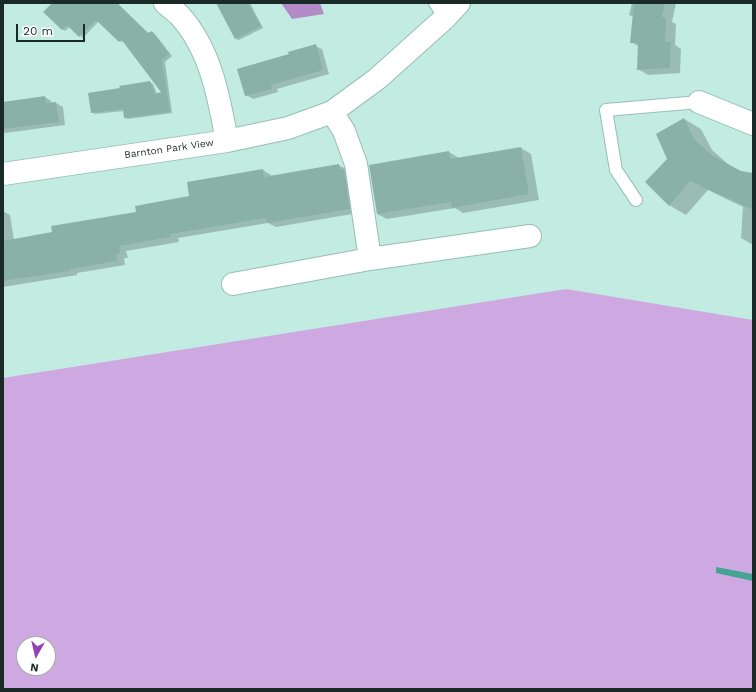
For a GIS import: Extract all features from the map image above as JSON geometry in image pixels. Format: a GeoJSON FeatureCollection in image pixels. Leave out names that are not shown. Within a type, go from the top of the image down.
{"type":"FeatureCollection","features":[{"type":"Feature","properties":{"kind":"street"},"geometry":{"type":"LineString","coordinates":[[165,3],[181,17],[200,44],[212,73],[227,141]]}},
{"type":"Feature","properties":{"kind":"street","name":"Barnton Park View"},"geometry":{"type":"LineString","coordinates":[[3,174],[227,141],[288,128],[332,112],[377,79],[446,8]]}},
{"type":"Feature","properties":{"kind":"street"},"geometry":{"type":"LineString","coordinates":[[699,102],[753,124]]}},
{"type":"Feature","properties":{"kind":"street"},"geometry":{"type":"LineString","coordinates":[[332,112],[344,131],[356,164],[370,260]]}},
{"type":"Feature","properties":{"kind":"street"},"geometry":{"type":"LineString","coordinates":[[233,284],[370,260],[530,236]]}},
{"type":"Feature","properties":{"kind":"lane"},"geometry":{"type":"LineString","coordinates":[[636,200],[616,170],[606,110],[699,102]]}},
{"type":"Feature","properties":{"kind":"shaded area"},"geometry":{"type":"Polygon","coordinates":[[[281,3],[320,3],[324,14],[292,19],[281,3]]]}},
{"type":"Feature","properties":{"kind":"shaded area"},"geometry":{"type":"Polygon","coordinates":[[[566,289],[753,320],[753,689],[3,689],[3,378],[566,289]]]}},
{"type":"Feature","properties":{"kind":"shaded area"},"geometry":{"type":"Polygon","coordinates":[[[716,567],[753,574],[753,581],[716,573],[716,567]]]}},
{"type":"Feature","properties":{"kind":"building"},"geometry":{"type":"Polygon","coordinates":[[[52,3],[117,3],[148,33],[152,31],[169,54],[162,60],[170,112],[124,118],[123,109],[91,113],[88,93],[150,81],[155,94],[161,92],[121,39],[119,42],[96,20],[79,37],[67,25],[62,30],[43,12],[52,3]]]}},
{"type":"Feature","properties":{"kind":"building"},"geometry":{"type":"Polygon","coordinates":[[[216,3],[248,3],[261,26],[235,39],[216,3]]]}},
{"type":"Feature","properties":{"kind":"building"},"geometry":{"type":"Polygon","coordinates":[[[634,3],[665,3],[662,17],[666,18],[665,42],[671,42],[670,68],[637,70],[638,43],[630,43],[634,3]]]}},
{"type":"Feature","properties":{"kind":"building"},"geometry":{"type":"Polygon","coordinates":[[[316,44],[323,70],[271,85],[272,89],[245,96],[237,69],[289,54],[288,52],[316,44]]]}},
{"type":"Feature","properties":{"kind":"building"},"geometry":{"type":"Polygon","coordinates":[[[45,96],[46,103],[56,102],[59,122],[3,129],[3,102],[45,96]]]}},
{"type":"Feature","properties":{"kind":"building"},"geometry":{"type":"Polygon","coordinates":[[[684,118],[694,139],[713,156],[741,171],[753,173],[753,210],[690,181],[669,206],[645,182],[667,159],[656,134],[684,118]]]}},
{"type":"Feature","properties":{"kind":"building"},"geometry":{"type":"Polygon","coordinates":[[[521,147],[529,194],[452,208],[451,202],[377,214],[369,165],[449,151],[450,159],[521,147]]]}},
{"type":"Feature","properties":{"kind":"building"},"geometry":{"type":"Polygon","coordinates":[[[339,164],[340,170],[344,169],[350,209],[267,223],[266,218],[171,234],[171,237],[119,246],[120,253],[116,254],[117,261],[70,269],[70,271],[3,281],[3,241],[52,232],[51,226],[136,212],[135,206],[189,196],[187,182],[263,169],[264,177],[339,164]]]}}]}
